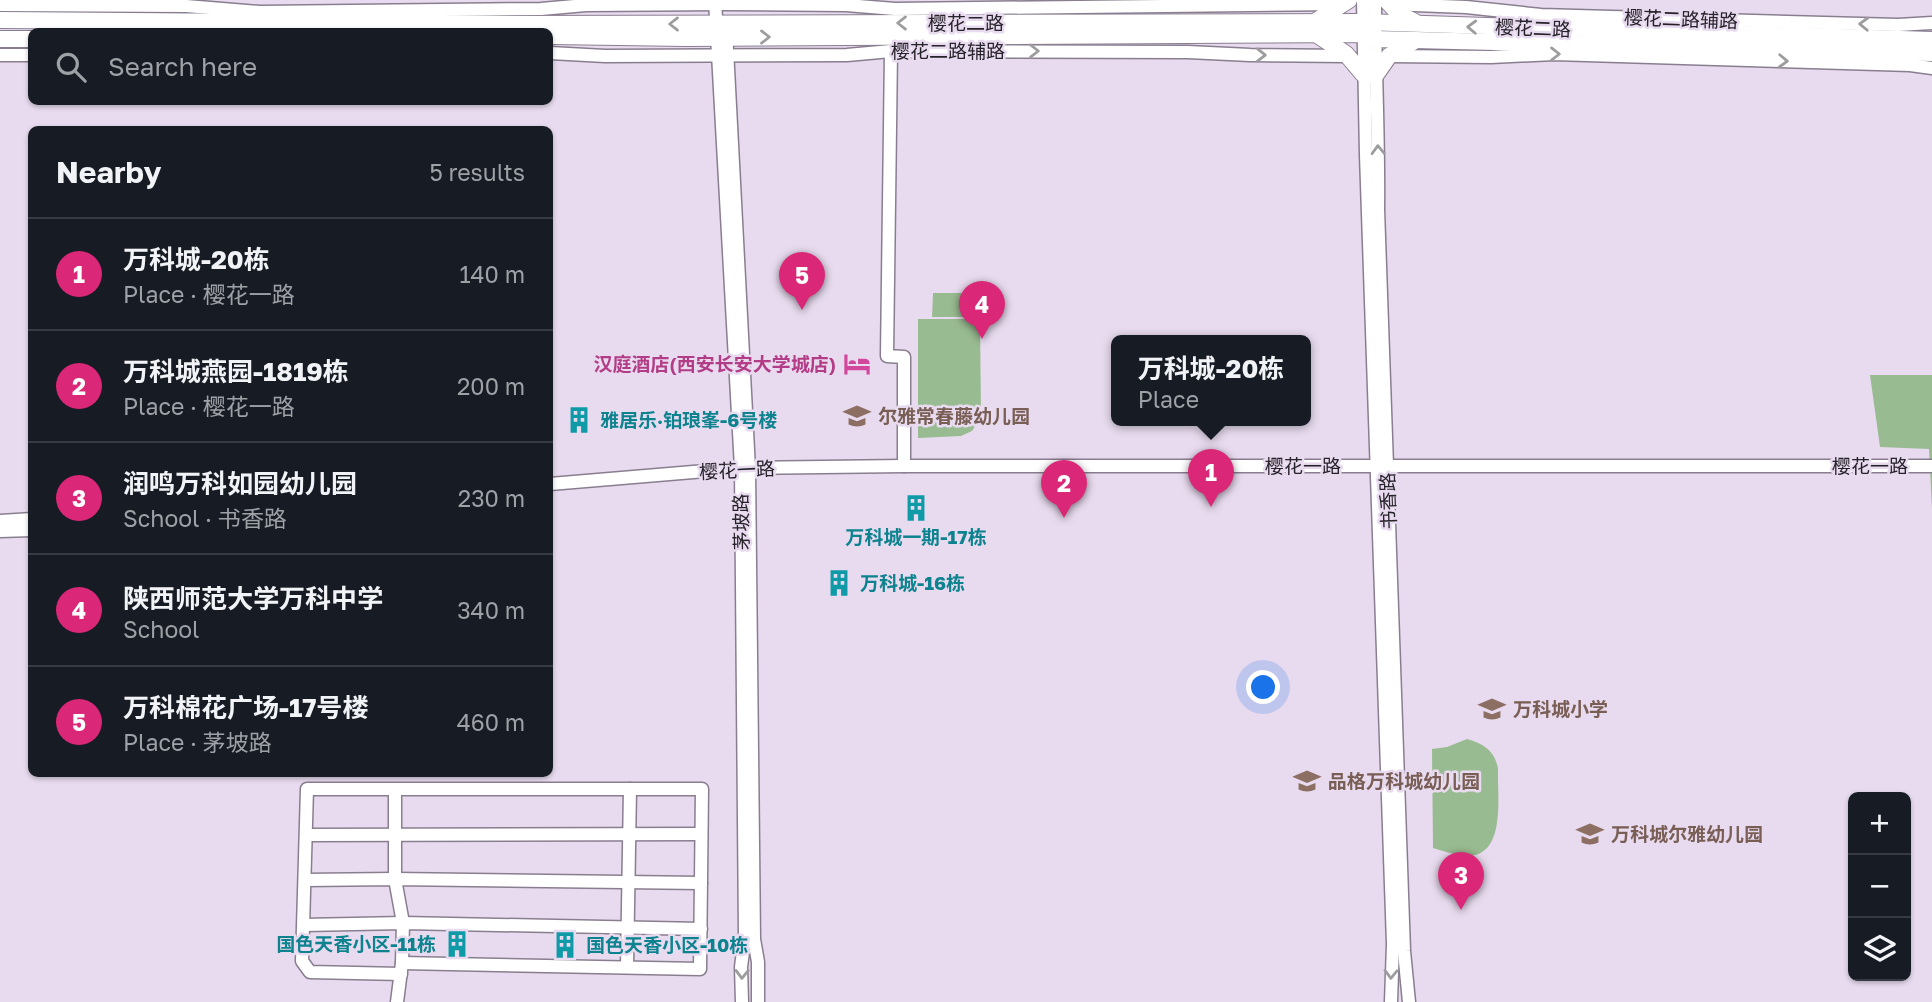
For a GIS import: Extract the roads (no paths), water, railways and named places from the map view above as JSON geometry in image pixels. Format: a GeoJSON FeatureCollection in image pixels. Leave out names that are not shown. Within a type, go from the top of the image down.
{"type":"FeatureCollection","features":[{"type":"Feature","properties":{"kind":"main road"},"geometry":{"type":"LineString","coordinates":[[1348,2],[1315,28],[1369,75],[1418,32],[1383,2]]}},
{"type":"Feature","properties":{"kind":"main road","name":"樱花二路"},"geometry":{"type":"LineString","coordinates":[[0,20],[178,20],[544,28]]}},
{"type":"Feature","properties":{"kind":"main road","name":"樱花二路"},"geometry":{"type":"LineString","coordinates":[[553,28],[722,31],[1315,28],[1932,52]]}},
{"type":"Feature","properties":{"kind":"main road","name":"樱花二路"},"geometry":{"type":"LineString","coordinates":[[553,36],[722,31]]}},
{"type":"Feature","properties":{"kind":"main road","name":"樱花二路"},"geometry":{"type":"LineString","coordinates":[[1418,32],[1932,40]]}},
{"type":"Feature","properties":{"kind":"main road"},"geometry":{"type":"LineString","coordinates":[[0,39],[28,39]]}},
{"type":"Feature","properties":{"kind":"street","name":"书香路"},"geometry":{"type":"LineString","coordinates":[[1363,0],[1368,29],[1382,466],[1393,944],[1391,1002]]}},
{"type":"Feature","properties":{"kind":"street"},"geometry":{"type":"LineString","coordinates":[[0,5],[186,6],[260,12],[541,9],[586,5],[720,2],[895,9],[1348,2]]}},
{"type":"Feature","properties":{"kind":"street","name":"茅坡路"},"geometry":{"type":"LineString","coordinates":[[720,2],[745,469],[754,939],[758,962],[758,1002]]}},
{"type":"Feature","properties":{"kind":"street","name":"书香路"},"geometry":{"type":"LineString","coordinates":[[1368,29],[1383,2]]}},
{"type":"Feature","properties":{"kind":"street","name":"樱花二路辅路"},"geometry":{"type":"LineString","coordinates":[[1383,2],[1541,15],[1898,25],[1932,23]]}},
{"type":"Feature","properties":{"kind":"street","name":"樱花二路辅路"},"geometry":{"type":"LineString","coordinates":[[553,52],[605,56],[847,55],[891,51],[1188,52],[1347,56]]}},
{"type":"Feature","properties":{"kind":"street"},"geometry":{"type":"LineString","coordinates":[[891,51],[887,356],[904,357],[904,466]]}},
{"type":"Feature","properties":{"kind":"street","name":"樱花二路辅路"},"geometry":{"type":"LineString","coordinates":[[1389,56],[1491,57],[1554,54],[1896,64],[1932,68]]}},
{"type":"Feature","properties":{"kind":"street"},"geometry":{"type":"LineString","coordinates":[[0,55],[28,55]]}},
{"type":"Feature","properties":{"kind":"street","name":"樱花一路"},"geometry":{"type":"LineString","coordinates":[[553,484],[745,469],[904,466],[1932,466]]}},
{"type":"Feature","properties":{"kind":"street","name":"书香路"},"geometry":{"type":"LineString","coordinates":[[1382,466],[1404,951],[1409,1002]]}},
{"type":"Feature","properties":{"kind":"street","name":"茅坡路"},"geometry":{"type":"LineString","coordinates":[[742,1002],[741,967],[746,936],[745,469]]}},
{"type":"Feature","properties":{"kind":"street"},"geometry":{"type":"LineString","coordinates":[[0,521],[28,520]]}},
{"type":"Feature","properties":{"kind":"street"},"geometry":{"type":"LineString","coordinates":[[0,531],[28,530]]}},
{"type":"Feature","properties":{"kind":"street"},"geometry":{"type":"LineString","coordinates":[[307,789],[395,790],[702,789],[700,969],[627,966],[401,968],[310,972],[302,961],[307,789]]}},
{"type":"Feature","properties":{"kind":"street"},"geometry":{"type":"LineString","coordinates":[[627,966],[630,789]]}},
{"type":"Feature","properties":{"kind":"street"},"geometry":{"type":"LineString","coordinates":[[395,790],[395,879],[402,923],[397,1002]]}},
{"type":"Feature","properties":{"kind":"street"},"geometry":{"type":"LineString","coordinates":[[306,835],[701,834]]}},
{"type":"Feature","properties":{"kind":"street"},"geometry":{"type":"LineString","coordinates":[[305,880],[701,883]]}},
{"type":"Feature","properties":{"kind":"street"},"geometry":{"type":"LineString","coordinates":[[304,925],[402,923],[701,929]]}},
{"type":"Feature","properties":{"kind":"place","name":"万科棉花广场-17号楼"},"geometry":{"type":"Point","coordinates":[802,310]}},
{"type":"Feature","properties":{"kind":"place","name":"陕西师范大学万科中学"},"geometry":{"type":"Point","coordinates":[982,339]}},
{"type":"Feature","properties":{"kind":"place","name":"汉庭酒店(西安长安大学城店)"},"geometry":{"type":"Point","coordinates":[857,364]}},
{"type":"Feature","properties":{"kind":"place","name":"尔雅常春藤幼儿园"},"geometry":{"type":"Point","coordinates":[857,416]}},
{"type":"Feature","properties":{"kind":"place","name":"雅居乐·铂琅峯-6号楼"},"geometry":{"type":"Point","coordinates":[579,420]}},
{"type":"Feature","properties":{"kind":"place","name":"万科城-20栋"},"geometry":{"type":"Point","coordinates":[1211,507]}},
{"type":"Feature","properties":{"kind":"place","name":"万科城一期-17栋"},"geometry":{"type":"Point","coordinates":[916,508]}},
{"type":"Feature","properties":{"kind":"place","name":"万科城燕园-1819栋"},"geometry":{"type":"Point","coordinates":[1064,518]}},
{"type":"Feature","properties":{"kind":"place","name":"万科城-16栋"},"geometry":{"type":"Point","coordinates":[839,583]}},
{"type":"Feature","properties":{"kind":"place","name":"万科城小学"},"geometry":{"type":"Point","coordinates":[1492,709]}},
{"type":"Feature","properties":{"kind":"place","name":"品格万科城幼儿园"},"geometry":{"type":"Point","coordinates":[1307,781]}},
{"type":"Feature","properties":{"kind":"place","name":"万科城尔雅幼儿园"},"geometry":{"type":"Point","coordinates":[1590,834]}},
{"type":"Feature","properties":{"kind":"place","name":"润鸣万科如园幼儿园"},"geometry":{"type":"Point","coordinates":[1461,910]}},
{"type":"Feature","properties":{"kind":"place","name":"国色天香小区-11栋"},"geometry":{"type":"Point","coordinates":[457,944]}},
{"type":"Feature","properties":{"kind":"place","name":"国色天香小区-10栋"},"geometry":{"type":"Point","coordinates":[565,945]}}]}
